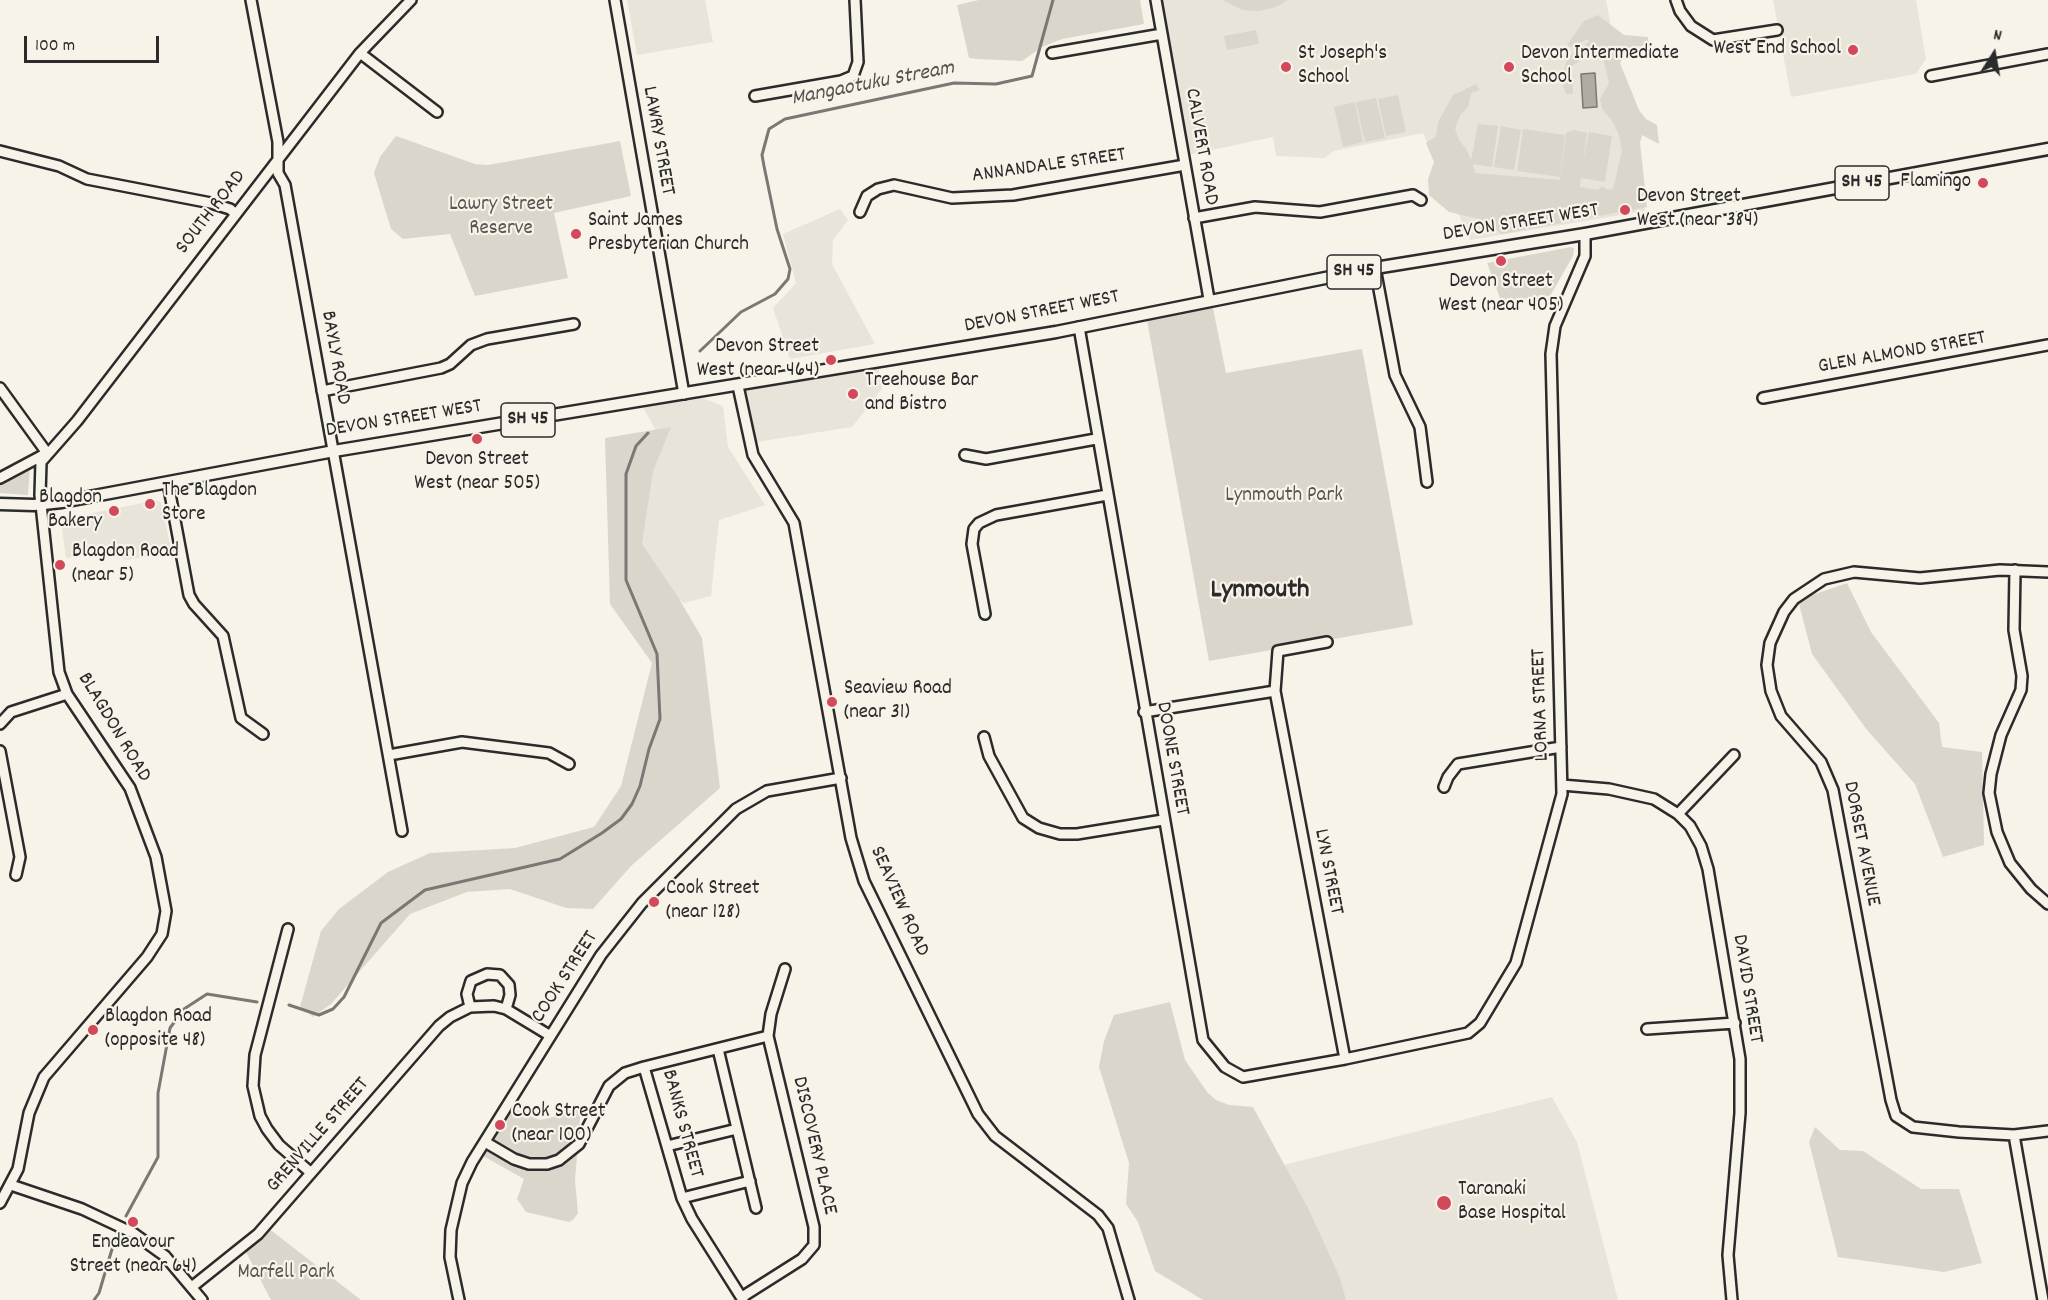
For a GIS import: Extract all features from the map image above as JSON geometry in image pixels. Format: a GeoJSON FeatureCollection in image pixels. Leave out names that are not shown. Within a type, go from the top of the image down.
{"type":"FeatureCollection","features":[{"type":"Feature","properties":{"kind":"main road","name":"DEVON STREET WEST"},"geometry":{"type":"LineString","coordinates":[[42,505],[334,451],[738,386],[1078,327],[1209,299],[1375,268],[1585,234],[2048,149]]}},
{"type":"Feature","properties":{"kind":"main road","name":"SH 45"},"geometry":{"type":"LineString","coordinates":[[0,504],[42,505]]}},
{"type":"Feature","properties":{"kind":"street","name":"BAYLY ROAD"},"geometry":{"type":"LineString","coordinates":[[251,0],[278,142],[278,173],[285,185],[402,831]]}},
{"type":"Feature","properties":{"kind":"street","name":"SOUTH ROAD"},"geometry":{"type":"LineString","coordinates":[[42,505],[39,470],[47,453],[77,421],[360,53],[411,0]]}},
{"type":"Feature","properties":{"kind":"street","name":"LAWRY STREET"},"geometry":{"type":"LineString","coordinates":[[615,0],[684,394]]}},
{"type":"Feature","properties":{"kind":"street"},"geometry":{"type":"LineString","coordinates":[[755,96],[841,81],[853,76],[858,62],[855,0]]}},
{"type":"Feature","properties":{"kind":"street","name":"CALVERT ROAD"},"geometry":{"type":"LineString","coordinates":[[1156,0],[1209,299]]}},
{"type":"Feature","properties":{"kind":"street"},"geometry":{"type":"LineString","coordinates":[[1676,0],[1680,11],[1691,26],[1713,40],[1777,30]]}},
{"type":"Feature","properties":{"kind":"street"},"geometry":{"type":"LineString","coordinates":[[1052,53],[1162,34]]}},
{"type":"Feature","properties":{"kind":"street"},"geometry":{"type":"LineString","coordinates":[[360,53],[437,111]]}},
{"type":"Feature","properties":{"kind":"street"},"geometry":{"type":"LineString","coordinates":[[1931,76],[2048,54]]}},
{"type":"Feature","properties":{"kind":"street"},"geometry":{"type":"LineString","coordinates":[[0,151],[59,166],[87,179],[211,203],[230,208],[236,214]]}},
{"type":"Feature","properties":{"kind":"street","name":"ANNANDALE STREET"},"geometry":{"type":"LineString","coordinates":[[860,212],[867,196],[878,189],[894,185],[952,198],[1013,195],[1185,165]]}},
{"type":"Feature","properties":{"kind":"street"},"geometry":{"type":"LineString","coordinates":[[1194,218],[1255,207],[1320,212],[1413,195],[1421,200]]}},
{"type":"Feature","properties":{"kind":"street","name":"LORNA STREET"},"geometry":{"type":"LineString","coordinates":[[1345,1059],[1460,1036],[1475,1029],[1516,963],[1562,785],[1551,354],[1555,326],[1585,256],[1585,234]]}},
{"type":"Feature","properties":{"kind":"street"},"geometry":{"type":"LineString","coordinates":[[1375,268],[1395,375],[1420,427],[1427,482]]}},
{"type":"Feature","properties":{"kind":"street"},"geometry":{"type":"LineString","coordinates":[[322,391],[441,368],[450,364],[471,345],[487,339],[574,324]]}},
{"type":"Feature","properties":{"kind":"street","name":"DOONE STREET"},"geometry":{"type":"LineString","coordinates":[[1078,327],[1201,1032],[1212,1053],[1231,1072],[1243,1077],[1345,1059]]}},
{"type":"Feature","properties":{"kind":"street","name":"GLEN ALMOND STREET"},"geometry":{"type":"LineString","coordinates":[[1763,398],[2048,345]]}},
{"type":"Feature","properties":{"kind":"street","name":"SEAVIEW ROAD"},"geometry":{"type":"LineString","coordinates":[[738,386],[753,455],[794,523],[851,838],[864,881],[978,1114],[995,1136],[1098,1215],[1108,1228],[1129,1300]]}},
{"type":"Feature","properties":{"kind":"street"},"geometry":{"type":"LineString","coordinates":[[0,388],[47,453]]}},
{"type":"Feature","properties":{"kind":"street"},"geometry":{"type":"LineString","coordinates":[[965,455],[986,459],[1096,439]]}},
{"type":"Feature","properties":{"kind":"street","name":"SOUTH ROAD"},"geometry":{"type":"LineString","coordinates":[[0,478],[47,453]]}},
{"type":"Feature","properties":{"kind":"street"},"geometry":{"type":"LineString","coordinates":[[168,483],[189,595],[194,604],[224,636],[241,718],[263,734]]}},
{"type":"Feature","properties":{"kind":"street"},"geometry":{"type":"LineString","coordinates":[[985,614],[972,544],[974,529],[979,523],[996,515],[1107,495]]}},
{"type":"Feature","properties":{"kind":"street","name":"BLAGDON ROAD"},"geometry":{"type":"LineString","coordinates":[[0,1203],[18,1169],[29,1113],[44,1077],[147,957],[162,934],[165,921],[164,895],[156,857],[134,798],[123,774],[67,694],[56,655],[42,505]]}},
{"type":"Feature","properties":{"kind":"street"},"geometry":{"type":"LineString","coordinates":[[2015,570],[2014,630],[2022,676],[2021,690],[2001,735],[1991,774],[1989,793],[1997,832],[2010,862],[2031,890],[2048,904]]}},
{"type":"Feature","properties":{"kind":"street","name":"DORSET AVENUE"},"geometry":{"type":"LineString","coordinates":[[2048,572],[2015,570],[1920,578],[1854,572],[1824,579],[1794,599],[1784,612],[1770,643],[1767,665],[1771,691],[1781,716],[1821,762],[1833,790],[1891,1100],[1896,1116],[1913,1127],[2014,1135],[2048,1131]]}},
{"type":"Feature","properties":{"kind":"street","name":"LYN STREET"},"geometry":{"type":"LineString","coordinates":[[1327,642],[1278,651],[1275,691],[1345,1059]]}},
{"type":"Feature","properties":{"kind":"street"},"geometry":{"type":"LineString","coordinates":[[1144,712],[1275,691]]}},
{"type":"Feature","properties":{"kind":"street"},"geometry":{"type":"LineString","coordinates":[[0,724],[11,712],[67,694]]}},
{"type":"Feature","properties":{"kind":"street"},"geometry":{"type":"LineString","coordinates":[[984,737],[989,756],[1023,818],[1039,828],[1060,834],[1077,834],[1163,819]]}},
{"type":"Feature","properties":{"kind":"street"},"geometry":{"type":"LineString","coordinates":[[389,755],[462,742],[549,753],[569,764]]}},
{"type":"Feature","properties":{"kind":"street"},"geometry":{"type":"LineString","coordinates":[[1444,787],[1458,764],[1561,747]]}},
{"type":"Feature","properties":{"kind":"street"},"geometry":{"type":"LineString","coordinates":[[0,751],[20,857],[16,875]]}},
{"type":"Feature","properties":{"kind":"street"},"geometry":{"type":"LineString","coordinates":[[1678,814],[1734,755]]}},
{"type":"Feature","properties":{"kind":"street","name":"COOK STREET"},"geometry":{"type":"LineString","coordinates":[[459,1300],[450,1257],[451,1230],[462,1183],[549,1035],[616,933],[642,903],[736,809],[767,791],[841,778]]}},
{"type":"Feature","properties":{"kind":"street","name":"DAVID STREET"},"geometry":{"type":"LineString","coordinates":[[1562,785],[1633,792],[1654,799],[1678,814],[1690,826],[1701,846],[1708,869],[1735,1023],[1741,1087],[1728,1255],[1732,1300]]}},
{"type":"Feature","properties":{"kind":"street"},"geometry":{"type":"LineString","coordinates":[[288,929],[255,1055],[253,1086],[258,1110],[267,1129],[279,1145],[310,1173]]}},
{"type":"Feature","properties":{"kind":"street","name":"DISCOVERY PLACE"},"geometry":{"type":"LineString","coordinates":[[743,1299],[802,1259],[810,1252],[815,1238],[768,1036],[771,1014],[785,969]]}},
{"type":"Feature","properties":{"kind":"street"},"geometry":{"type":"LineString","coordinates":[[506,1009],[510,995],[509,985],[500,975],[487,974],[471,981],[467,994],[470,1007],[494,1006],[506,1009],[549,1035]]}},
{"type":"Feature","properties":{"kind":"street","name":"GRENVILLE STREET"},"geometry":{"type":"LineString","coordinates":[[193,1286],[258,1234],[439,1026],[470,1007]]}},
{"type":"Feature","properties":{"kind":"street"},"geometry":{"type":"LineString","coordinates":[[1647,1029],[1735,1023]]}},
{"type":"Feature","properties":{"kind":"street","name":"BANKS STREET"},"geometry":{"type":"LineString","coordinates":[[743,1299],[692,1220],[682,1198],[644,1067],[768,1036]]}},
{"type":"Feature","properties":{"kind":"street"},"geometry":{"type":"LineString","coordinates":[[718,1049],[756,1208]]}},
{"type":"Feature","properties":{"kind":"street"},"geometry":{"type":"LineString","coordinates":[[485,1142],[529,1164],[547,1164],[559,1160],[579,1144],[609,1086],[625,1073],[644,1067]]}},
{"type":"Feature","properties":{"kind":"street"},"geometry":{"type":"LineString","coordinates":[[667,1146],[737,1129]]}},
{"type":"Feature","properties":{"kind":"street"},"geometry":{"type":"LineString","coordinates":[[2014,1135],[2043,1300]]}},
{"type":"Feature","properties":{"kind":"street"},"geometry":{"type":"LineString","coordinates":[[682,1198],[750,1181]]}},
{"type":"Feature","properties":{"kind":"street"},"geometry":{"type":"LineString","coordinates":[[11,1185],[117,1223],[165,1256],[193,1286],[202,1300]]}},
{"type":"Feature","properties":{"kind":"street"},"geometry":{"type":"LineString","coordinates":[[2038,1272],[2048,1270]]}},
{"type":"Feature","properties":{"kind":"shaded area"},"geometry":{"type":"Polygon","coordinates":[[[627,0],[705,0],[713,42],[637,55],[627,0]]]}},
{"type":"Feature","properties":{"kind":"shaded area"},"geometry":{"type":"Polygon","coordinates":[[[1161,0],[1606,0],[1645,211],[1470,240],[1423,133],[1334,151],[1325,158],[1276,156],[1273,137],[1188,155],[1161,0]]]}},
{"type":"Feature","properties":{"kind":"shaded area","name":"West End School"},"geometry":{"type":"Polygon","coordinates":[[[1773,0],[1916,0],[1926,59],[1916,74],[1791,97],[1773,0]]]}},
{"type":"Feature","properties":{"kind":"shaded area"},"geometry":{"type":"Polygon","coordinates":[[[1595,73],[1597,107],[1583,108],[1581,74],[1595,73]]]}},
{"type":"Feature","properties":{"kind":"shaded area"},"geometry":{"type":"Polygon","coordinates":[[[840,209],[848,220],[833,240],[832,264],[875,344],[790,359],[773,308],[796,283],[783,234],[840,209]]]}},
{"type":"Feature","properties":{"kind":"shaded area"},"geometry":{"type":"Polygon","coordinates":[[[878,366],[882,389],[852,427],[750,443],[743,389],[878,366]]]}},
{"type":"Feature","properties":{"kind":"shaded area"},"geometry":{"type":"Polygon","coordinates":[[[699,397],[723,406],[728,447],[765,505],[719,520],[711,596],[684,603],[669,592],[630,551],[657,432],[641,404],[699,397]]]}},
{"type":"Feature","properties":{"kind":"shaded area"},"geometry":{"type":"Polygon","coordinates":[[[157,500],[161,503],[172,553],[126,560],[112,551],[66,558],[62,529],[65,521],[73,517],[157,500]]]}},
{"type":"Feature","properties":{"kind":"shaded area","name":"Taranaki Base Hospital"},"geometry":{"type":"Polygon","coordinates":[[[1552,1097],[1577,1142],[1618,1300],[1326,1300],[1284,1165],[1552,1097]]]}},
{"type":"Feature","properties":{"kind":"green space"},"geometry":{"type":"Polygon","coordinates":[[[979,0],[1140,0],[1144,24],[1062,39],[1042,47],[1022,61],[969,58],[957,5],[979,0]]]}},
{"type":"Feature","properties":{"kind":"green space"},"geometry":{"type":"Polygon","coordinates":[[[1222,0],[1288,0],[1276,7],[1259,11],[1242,10],[1222,0]]]}},
{"type":"Feature","properties":{"kind":"green space"},"geometry":{"type":"Polygon","coordinates":[[[1598,15],[1624,35],[1648,37],[1649,45],[1635,47],[1624,56],[1620,63],[1639,110],[1646,119],[1657,125],[1659,144],[1642,135],[1640,143],[1647,207],[1502,234],[1480,219],[1449,212],[1429,195],[1428,179],[1434,162],[1426,143],[1436,136],[1438,122],[1453,95],[1476,84],[1480,90],[1471,93],[1468,107],[1461,114],[1455,128],[1471,161],[1478,124],[1498,126],[1492,167],[1473,164],[1475,173],[1560,180],[1566,133],[1574,130],[1587,133],[1583,161],[1589,132],[1612,136],[1605,182],[1581,178],[1580,187],[1598,190],[1602,186],[1608,190],[1613,189],[1622,151],[1619,135],[1611,119],[1602,109],[1600,99],[1609,83],[1602,53],[1590,54],[1572,66],[1573,94],[1566,94],[1563,86],[1568,57],[1589,42],[1588,39],[1571,47],[1567,45],[1584,21],[1598,15]]]}},
{"type":"Feature","properties":{"kind":"green space"},"geometry":{"type":"Polygon","coordinates":[[[1256,30],[1259,44],[1227,50],[1224,36],[1256,30]]]}},
{"type":"Feature","properties":{"kind":"green space"},"geometry":{"type":"Polygon","coordinates":[[[1398,95],[1406,132],[1386,136],[1378,99],[1398,95]]]}},
{"type":"Feature","properties":{"kind":"green space"},"geometry":{"type":"Polygon","coordinates":[[[1376,98],[1385,138],[1365,142],[1356,102],[1376,98]]]}},
{"type":"Feature","properties":{"kind":"green space"},"geometry":{"type":"Polygon","coordinates":[[[1355,102],[1363,142],[1343,147],[1334,107],[1355,102]]]}},
{"type":"Feature","properties":{"kind":"green space"},"geometry":{"type":"Polygon","coordinates":[[[1501,126],[1521,130],[1514,170],[1494,167],[1501,126]]]}},
{"type":"Feature","properties":{"kind":"green space"},"geometry":{"type":"Polygon","coordinates":[[[1523,129],[1565,135],[1560,177],[1517,171],[1523,129]]]}},
{"type":"Feature","properties":{"kind":"green space","name":"Lawry Street Reserve"},"geometry":{"type":"Polygon","coordinates":[[[396,136],[475,164],[488,165],[620,141],[631,196],[554,213],[568,278],[475,296],[450,234],[403,239],[391,229],[374,173],[380,157],[396,136]]]}},
{"type":"Feature","properties":{"kind":"green space"},"geometry":{"type":"Polygon","coordinates":[[[1571,247],[1574,249],[1573,256],[1550,296],[1501,301],[1487,263],[1571,247]]]}},
{"type":"Feature","properties":{"kind":"green space","name":"Lynmouth Park"},"geometry":{"type":"Polygon","coordinates":[[[1213,308],[1226,373],[1362,349],[1413,625],[1209,661],[1147,320],[1213,308]]]}},
{"type":"Feature","properties":{"kind":"green space"},"geometry":{"type":"Polygon","coordinates":[[[671,427],[653,471],[642,544],[678,597],[702,638],[720,788],[631,866],[593,909],[566,908],[510,889],[467,892],[410,914],[331,1004],[313,1017],[300,1007],[321,931],[339,909],[388,872],[430,853],[515,848],[594,827],[621,786],[652,663],[610,604],[605,438],[671,427]]]}},
{"type":"Feature","properties":{"kind":"green space"},"geometry":{"type":"Polygon","coordinates":[[[30,466],[28,495],[0,493],[0,483],[30,466]]]}},
{"type":"Feature","properties":{"kind":"green space"},"geometry":{"type":"Polygon","coordinates":[[[1847,583],[1871,632],[1939,723],[1942,747],[1982,752],[1984,845],[1943,857],[1915,784],[1867,730],[1812,654],[1798,600],[1847,583]]]}},
{"type":"Feature","properties":{"kind":"green space"},"geometry":{"type":"Polygon","coordinates":[[[1170,1002],[1185,1060],[1207,1092],[1216,1100],[1229,1105],[1253,1107],[1309,1210],[1340,1278],[1346,1300],[1203,1300],[1155,1271],[1138,1222],[1126,1204],[1129,1163],[1099,1067],[1104,1041],[1114,1015],[1170,1002]]]}},
{"type":"Feature","properties":{"kind":"green space"},"geometry":{"type":"Polygon","coordinates":[[[505,1105],[540,1120],[553,1117],[569,1106],[581,1106],[575,1180],[578,1213],[569,1222],[526,1212],[517,1199],[524,1179],[478,1153],[505,1105]]]}},
{"type":"Feature","properties":{"kind":"green space"},"geometry":{"type":"Polygon","coordinates":[[[1815,1127],[1840,1150],[1863,1151],[1921,1189],[1959,1189],[1982,1263],[1944,1272],[1838,1257],[1809,1142],[1815,1127]]]}},
{"type":"Feature","properties":{"kind":"green space","name":"Marfell Park"},"geometry":{"type":"Polygon","coordinates":[[[268,1228],[361,1300],[271,1300],[246,1252],[268,1228]]]}},
{"type":"Feature","properties":{"kind":"waterway","name":"Mangaotuku Stream"},"geometry":{"type":"LineString","coordinates":[[700,351],[741,312],[775,294],[788,279],[790,269],[777,229],[762,155],[769,129],[785,119],[954,83],[996,84],[1032,76],[1053,0]]}},
{"type":"Feature","properties":{"kind":"waterway","name":"Mangaotuku Stream"},"geometry":{"type":"LineString","coordinates":[[289,1005],[319,1015],[333,1009],[344,997],[381,923],[425,890],[560,859],[621,819],[632,804],[640,786],[649,749],[660,719],[657,654],[626,580],[626,474],[636,446],[648,433]]}},
{"type":"Feature","properties":{"kind":"waterway","name":"Mangaotuku Stream"},"geometry":{"type":"LineString","coordinates":[[126,1216],[158,1157],[158,1093],[170,1028],[184,1009],[207,994],[257,1002]]}},
{"type":"Feature","properties":{"kind":"waterway","name":"Mangaotuku Stream"},"geometry":{"type":"LineString","coordinates":[[94,1300],[99,1293],[115,1239]]}},
{"type":"Feature","properties":{"kind":"place","name":"West End School"},"geometry":{"type":"Point","coordinates":[1853,50]}},
{"type":"Feature","properties":{"kind":"place","name":"St Joseph's School"},"geometry":{"type":"Point","coordinates":[1286,67]}},
{"type":"Feature","properties":{"kind":"place","name":"Devon Intermediate School"},"geometry":{"type":"Point","coordinates":[1509,67]}},
{"type":"Feature","properties":{"kind":"place","name":"Flamingo"},"geometry":{"type":"Point","coordinates":[1983,183]}},
{"type":"Feature","properties":{"kind":"place","name":"Devon Street West (near 384)"},"geometry":{"type":"Point","coordinates":[1625,210]}},
{"type":"Feature","properties":{"kind":"place","name":"Saint James Presbyterian Church"},"geometry":{"type":"Point","coordinates":[576,234]}},
{"type":"Feature","properties":{"kind":"place","name":"Devon Street West (near 405)"},"geometry":{"type":"Point","coordinates":[1501,261]}},
{"type":"Feature","properties":{"kind":"place","name":"Devon Street West (near 464)"},"geometry":{"type":"Point","coordinates":[831,360]}},
{"type":"Feature","properties":{"kind":"place","name":"Treehouse Bar and Bistro"},"geometry":{"type":"Point","coordinates":[853,394]}},
{"type":"Feature","properties":{"kind":"place","name":"Devon Street West (near 505)"},"geometry":{"type":"Point","coordinates":[477,439]}},
{"type":"Feature","properties":{"kind":"place","name":"The Blagdon Store"},"geometry":{"type":"Point","coordinates":[150,504]}},
{"type":"Feature","properties":{"kind":"place","name":"Blagdon Bakery"},"geometry":{"type":"Point","coordinates":[114,511]}},
{"type":"Feature","properties":{"kind":"place","name":"Blagdon Road (near 5)"},"geometry":{"type":"Point","coordinates":[60,565]}},
{"type":"Feature","properties":{"kind":"place","name":"Seaview Road (near 31)"},"geometry":{"type":"Point","coordinates":[832,702]}},
{"type":"Feature","properties":{"kind":"place","name":"Cook Street (near 128)"},"geometry":{"type":"Point","coordinates":[654,902]}},
{"type":"Feature","properties":{"kind":"place","name":"Blagdon Road (opposite 48)"},"geometry":{"type":"Point","coordinates":[93,1030]}},
{"type":"Feature","properties":{"kind":"place","name":"Cook Street (near 100)"},"geometry":{"type":"Point","coordinates":[500,1125]}},
{"type":"Feature","properties":{"kind":"place","name":"Taranaki Base Hospital"},"geometry":{"type":"Point","coordinates":[1444,1203]}},
{"type":"Feature","properties":{"kind":"place","name":"Endeavour Street (near 64)"},"geometry":{"type":"Point","coordinates":[133,1222]}},
{"type":"Feature","properties":{"kind":"district","name":"Lynmouth"},"geometry":{"type":"Point","coordinates":[1260,592]}}]}
